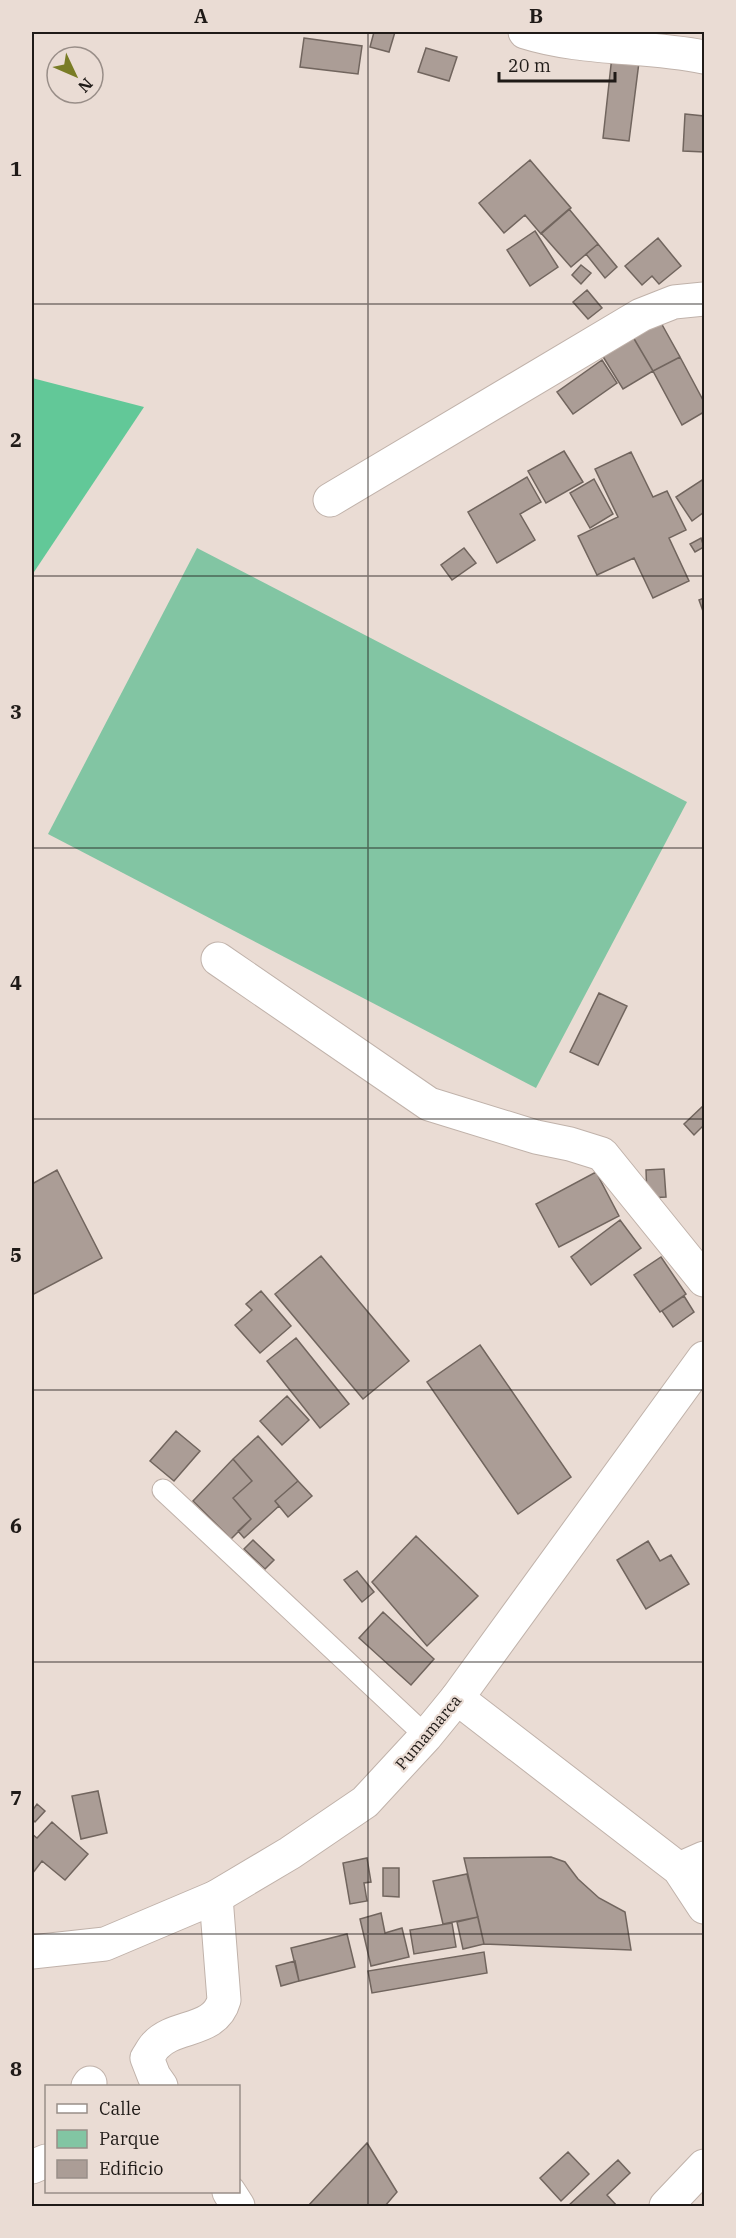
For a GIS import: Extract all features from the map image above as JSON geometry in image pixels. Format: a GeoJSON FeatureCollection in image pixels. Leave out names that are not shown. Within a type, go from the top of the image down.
{"type":"FeatureCollection","features":[{"type":"Feature","properties":{"kind":"street"},"geometry":{"type":"LineString","coordinates":[[525,32],[550,40],[675,51],[705,57]]}},
{"type":"Feature","properties":{"kind":"street"},"geometry":{"type":"LineString","coordinates":[[330,500],[641,315],[674,302],[705,299]]}},
{"type":"Feature","properties":{"kind":"street"},"geometry":{"type":"LineString","coordinates":[[218,959],[429,1104],[536,1137],[602,1154],[705,1280]]}},
{"type":"Feature","properties":{"kind":"street","name":"Pumamarca"},"geometry":{"type":"LineString","coordinates":[[32,1952],[105,1944],[216,1897],[290,1853],[366,1802],[457,1698],[705,1358]]}},
{"type":"Feature","properties":{"kind":"street"},"geometry":{"type":"LineString","coordinates":[[457,1698],[692,1863],[705,1907]]}},
{"type":"Feature","properties":{"kind":"street"},"geometry":{"type":"LineString","coordinates":[[160,2085],[147,2058],[155,2045],[221,2012],[224,2000],[216,1897]]}},
{"type":"Feature","properties":{"kind":"street"},"geometry":{"type":"LineString","coordinates":[[666,2206],[705,2166]]}},
{"type":"Feature","properties":{"kind":"street"},"geometry":{"type":"LineString","coordinates":[[230,2193],[238,2206]]}},
{"type":"Feature","properties":{"kind":"lane"},"geometry":{"type":"LineString","coordinates":[[163,1490],[426,1736]]}},
{"type":"Feature","properties":{"kind":"green space"},"geometry":{"type":"Polygon","coordinates":[[[32,378],[144,407],[32,575],[32,378]]]}},
{"type":"Feature","properties":{"kind":"green space"},"geometry":{"type":"Polygon","coordinates":[[[197,548],[687,802],[536,1088],[48,834],[197,548]]]}},
{"type":"Feature","properties":{"kind":"building"},"geometry":{"type":"Polygon","coordinates":[[[374,32],[395,32],[389,52],[370,47],[374,32]]]}},
{"type":"Feature","properties":{"kind":"building"},"geometry":{"type":"Polygon","coordinates":[[[304,38],[362,46],[358,74],[300,67],[304,38]]]}},
{"type":"Feature","properties":{"kind":"building"},"geometry":{"type":"Polygon","coordinates":[[[426,48],[457,57],[449,81],[418,72],[426,48]]]}},
{"type":"Feature","properties":{"kind":"building"},"geometry":{"type":"Polygon","coordinates":[[[612,56],[639,62],[629,141],[603,138],[612,56]]]}},
{"type":"Feature","properties":{"kind":"building"},"geometry":{"type":"Polygon","coordinates":[[[685,114],[704,116],[704,152],[683,151],[685,114]]]}},
{"type":"Feature","properties":{"kind":"building"},"geometry":{"type":"Polygon","coordinates":[[[530,160],[571,208],[541,234],[525,215],[504,233],[479,203],[530,160]]]}},
{"type":"Feature","properties":{"kind":"building"},"geometry":{"type":"Polygon","coordinates":[[[569,209],[598,244],[571,267],[541,233],[569,209]]]}},
{"type":"Feature","properties":{"kind":"building"},"geometry":{"type":"Polygon","coordinates":[[[535,231],[558,267],[530,286],[507,250],[535,231]]]}},
{"type":"Feature","properties":{"kind":"building"},"geometry":{"type":"Polygon","coordinates":[[[658,238],[681,266],[659,284],[652,276],[642,285],[625,266],[658,238]]]}},
{"type":"Feature","properties":{"kind":"building"},"geometry":{"type":"Polygon","coordinates":[[[598,244],[617,267],[605,278],[586,254],[598,244]]]}},
{"type":"Feature","properties":{"kind":"building"},"geometry":{"type":"Polygon","coordinates":[[[581,265],[591,273],[581,284],[572,275],[581,265]]]}},
{"type":"Feature","properties":{"kind":"building"},"geometry":{"type":"Polygon","coordinates":[[[587,290],[602,308],[588,319],[573,302],[587,290]]]}},
{"type":"Feature","properties":{"kind":"building"},"geometry":{"type":"Polygon","coordinates":[[[660,321],[680,357],[653,371],[633,337],[660,321]]]}},
{"type":"Feature","properties":{"kind":"building"},"geometry":{"type":"Polygon","coordinates":[[[633,337],[653,371],[623,389],[602,355],[633,337]]]}},
{"type":"Feature","properties":{"kind":"building"},"geometry":{"type":"Polygon","coordinates":[[[680,357],[704,402],[704,412],[682,425],[653,371],[680,357]]]}},
{"type":"Feature","properties":{"kind":"building"},"geometry":{"type":"Polygon","coordinates":[[[602,360],[617,383],[573,414],[557,392],[602,360]]]}},
{"type":"Feature","properties":{"kind":"building"},"geometry":{"type":"Polygon","coordinates":[[[564,451],[583,482],[546,503],[528,471],[564,451]]]}},
{"type":"Feature","properties":{"kind":"building"},"geometry":{"type":"Polygon","coordinates":[[[631,452],[653,497],[667,491],[686,530],[669,538],[689,581],[653,598],[634,558],[597,575],[578,536],[618,517],[595,469],[631,452]]]}},
{"type":"Feature","properties":{"kind":"building"},"geometry":{"type":"Polygon","coordinates":[[[527,477],[541,502],[520,514],[535,540],[497,563],[468,512],[527,477]]]}},
{"type":"Feature","properties":{"kind":"building"},"geometry":{"type":"Polygon","coordinates":[[[594,479],[613,514],[590,528],[570,493],[594,479]]]}},
{"type":"Feature","properties":{"kind":"building"},"geometry":{"type":"Polygon","coordinates":[[[702,480],[704,512],[692,521],[676,497],[702,480]]]}},
{"type":"Feature","properties":{"kind":"building"},"geometry":{"type":"Polygon","coordinates":[[[701,538],[704,547],[695,552],[690,544],[701,538]]]}},
{"type":"Feature","properties":{"kind":"building"},"geometry":{"type":"Polygon","coordinates":[[[464,548],[476,563],[452,580],[441,565],[464,548]]]}},
{"type":"Feature","properties":{"kind":"building"},"geometry":{"type":"Polygon","coordinates":[[[704,598],[704,614],[699,600],[704,598]]]}},
{"type":"Feature","properties":{"kind":"building"},"geometry":{"type":"Polygon","coordinates":[[[599,993],[627,1006],[598,1065],[570,1052],[599,993]]]}},
{"type":"Feature","properties":{"kind":"building"},"geometry":{"type":"Polygon","coordinates":[[[704,1105],[704,1125],[694,1135],[684,1124],[704,1105]]]}},
{"type":"Feature","properties":{"kind":"building"},"geometry":{"type":"Polygon","coordinates":[[[664,1169],[666,1197],[647,1198],[646,1170],[664,1169]]]}},
{"type":"Feature","properties":{"kind":"building"},"geometry":{"type":"Polygon","coordinates":[[[57,1170],[102,1258],[32,1295],[32,1184],[57,1170]]]}},
{"type":"Feature","properties":{"kind":"building"},"geometry":{"type":"Polygon","coordinates":[[[596,1172],[619,1216],[559,1247],[536,1204],[596,1172]]]}},
{"type":"Feature","properties":{"kind":"building"},"geometry":{"type":"Polygon","coordinates":[[[620,1220],[641,1248],[591,1285],[571,1257],[620,1220]]]}},
{"type":"Feature","properties":{"kind":"building"},"geometry":{"type":"Polygon","coordinates":[[[321,1256],[409,1361],[363,1399],[275,1294],[321,1256]]]}},
{"type":"Feature","properties":{"kind":"building"},"geometry":{"type":"Polygon","coordinates":[[[661,1257],[686,1294],[660,1312],[634,1275],[661,1257]]]}},
{"type":"Feature","properties":{"kind":"building"},"geometry":{"type":"Polygon","coordinates":[[[261,1291],[291,1326],[260,1353],[235,1325],[252,1310],[246,1304],[261,1291]]]}},
{"type":"Feature","properties":{"kind":"building"},"geometry":{"type":"Polygon","coordinates":[[[684,1296],[694,1312],[673,1327],[662,1311],[684,1296]]]}},
{"type":"Feature","properties":{"kind":"building"},"geometry":{"type":"Polygon","coordinates":[[[296,1338],[349,1404],[320,1428],[267,1361],[296,1338]]]}},
{"type":"Feature","properties":{"kind":"building"},"geometry":{"type":"Polygon","coordinates":[[[480,1345],[571,1477],[518,1514],[427,1382],[480,1345]]]}},
{"type":"Feature","properties":{"kind":"building"},"geometry":{"type":"Polygon","coordinates":[[[287,1396],[309,1420],[282,1445],[260,1421],[287,1396]]]}},
{"type":"Feature","properties":{"kind":"building"},"geometry":{"type":"Polygon","coordinates":[[[176,1431],[200,1451],[174,1481],[150,1461],[176,1431]]]}},
{"type":"Feature","properties":{"kind":"building"},"geometry":{"type":"Polygon","coordinates":[[[258,1436],[298,1481],[275,1501],[279,1506],[244,1538],[238,1531],[251,1519],[233,1498],[252,1481],[233,1459],[258,1436]]]}},
{"type":"Feature","properties":{"kind":"building"},"geometry":{"type":"Polygon","coordinates":[[[233,1459],[252,1481],[233,1498],[251,1519],[231,1539],[193,1501],[233,1459]]]}},
{"type":"Feature","properties":{"kind":"building"},"geometry":{"type":"Polygon","coordinates":[[[298,1481],[312,1496],[288,1517],[275,1501],[298,1481]]]}},
{"type":"Feature","properties":{"kind":"building"},"geometry":{"type":"Polygon","coordinates":[[[416,1536],[478,1596],[427,1646],[372,1582],[416,1536]]]}},
{"type":"Feature","properties":{"kind":"building"},"geometry":{"type":"Polygon","coordinates":[[[253,1540],[274,1560],[265,1569],[244,1549],[253,1540]]]}},
{"type":"Feature","properties":{"kind":"building"},"geometry":{"type":"Polygon","coordinates":[[[648,1541],[660,1561],[671,1555],[689,1584],[646,1609],[617,1560],[648,1541]]]}},
{"type":"Feature","properties":{"kind":"building"},"geometry":{"type":"Polygon","coordinates":[[[357,1571],[374,1592],[362,1602],[344,1580],[357,1571]]]}},
{"type":"Feature","properties":{"kind":"building"},"geometry":{"type":"Polygon","coordinates":[[[383,1612],[434,1659],[411,1685],[359,1638],[383,1612]]]}},
{"type":"Feature","properties":{"kind":"building"},"geometry":{"type":"Polygon","coordinates":[[[98,1791],[107,1833],[81,1839],[72,1796],[98,1791]]]}},
{"type":"Feature","properties":{"kind":"building"},"geometry":{"type":"Polygon","coordinates":[[[37,1804],[45,1811],[35,1822],[32,1819],[32,1811],[37,1804]]]}},
{"type":"Feature","properties":{"kind":"building"},"geometry":{"type":"Polygon","coordinates":[[[52,1822],[88,1854],[65,1880],[42,1861],[32,1874],[32,1834],[37,1838],[52,1822]]]}},
{"type":"Feature","properties":{"kind":"building"},"geometry":{"type":"Polygon","coordinates":[[[551,1857],[565,1862],[578,1879],[599,1898],[625,1912],[631,1950],[484,1944],[464,1858],[551,1857]]]}},
{"type":"Feature","properties":{"kind":"building"},"geometry":{"type":"Polygon","coordinates":[[[367,1858],[371,1882],[364,1883],[367,1901],[350,1904],[343,1863],[367,1858]]]}},
{"type":"Feature","properties":{"kind":"building"},"geometry":{"type":"Polygon","coordinates":[[[383,1868],[399,1868],[399,1897],[383,1896],[383,1868]]]}},
{"type":"Feature","properties":{"kind":"building"},"geometry":{"type":"Polygon","coordinates":[[[467,1874],[478,1917],[443,1924],[433,1881],[467,1874]]]}},
{"type":"Feature","properties":{"kind":"building"},"geometry":{"type":"Polygon","coordinates":[[[381,1913],[385,1933],[402,1928],[409,1957],[371,1966],[360,1919],[381,1913]]]}},
{"type":"Feature","properties":{"kind":"building"},"geometry":{"type":"Polygon","coordinates":[[[478,1917],[484,1944],[463,1949],[457,1922],[478,1917]]]}},
{"type":"Feature","properties":{"kind":"building"},"geometry":{"type":"Polygon","coordinates":[[[452,1923],[456,1947],[414,1954],[410,1930],[452,1923]]]}},
{"type":"Feature","properties":{"kind":"building"},"geometry":{"type":"Polygon","coordinates":[[[347,1934],[355,1967],[299,1981],[291,1948],[347,1934]]]}},
{"type":"Feature","properties":{"kind":"building"},"geometry":{"type":"Polygon","coordinates":[[[484,1952],[487,1973],[372,1993],[368,1971],[484,1952]]]}},
{"type":"Feature","properties":{"kind":"building"},"geometry":{"type":"Polygon","coordinates":[[[295,1961],[299,1981],[281,1986],[276,1966],[295,1961]]]}},
{"type":"Feature","properties":{"kind":"building"},"geometry":{"type":"Polygon","coordinates":[[[367,2143],[397,2192],[385,2206],[308,2206],[367,2143]]]}},
{"type":"Feature","properties":{"kind":"building"},"geometry":{"type":"Polygon","coordinates":[[[568,2152],[589,2174],[561,2201],[540,2178],[568,2152]]]}},
{"type":"Feature","properties":{"kind":"building"},"geometry":{"type":"Polygon","coordinates":[[[618,2160],[630,2173],[607,2195],[617,2206],[568,2206],[618,2160]]]}}]}
